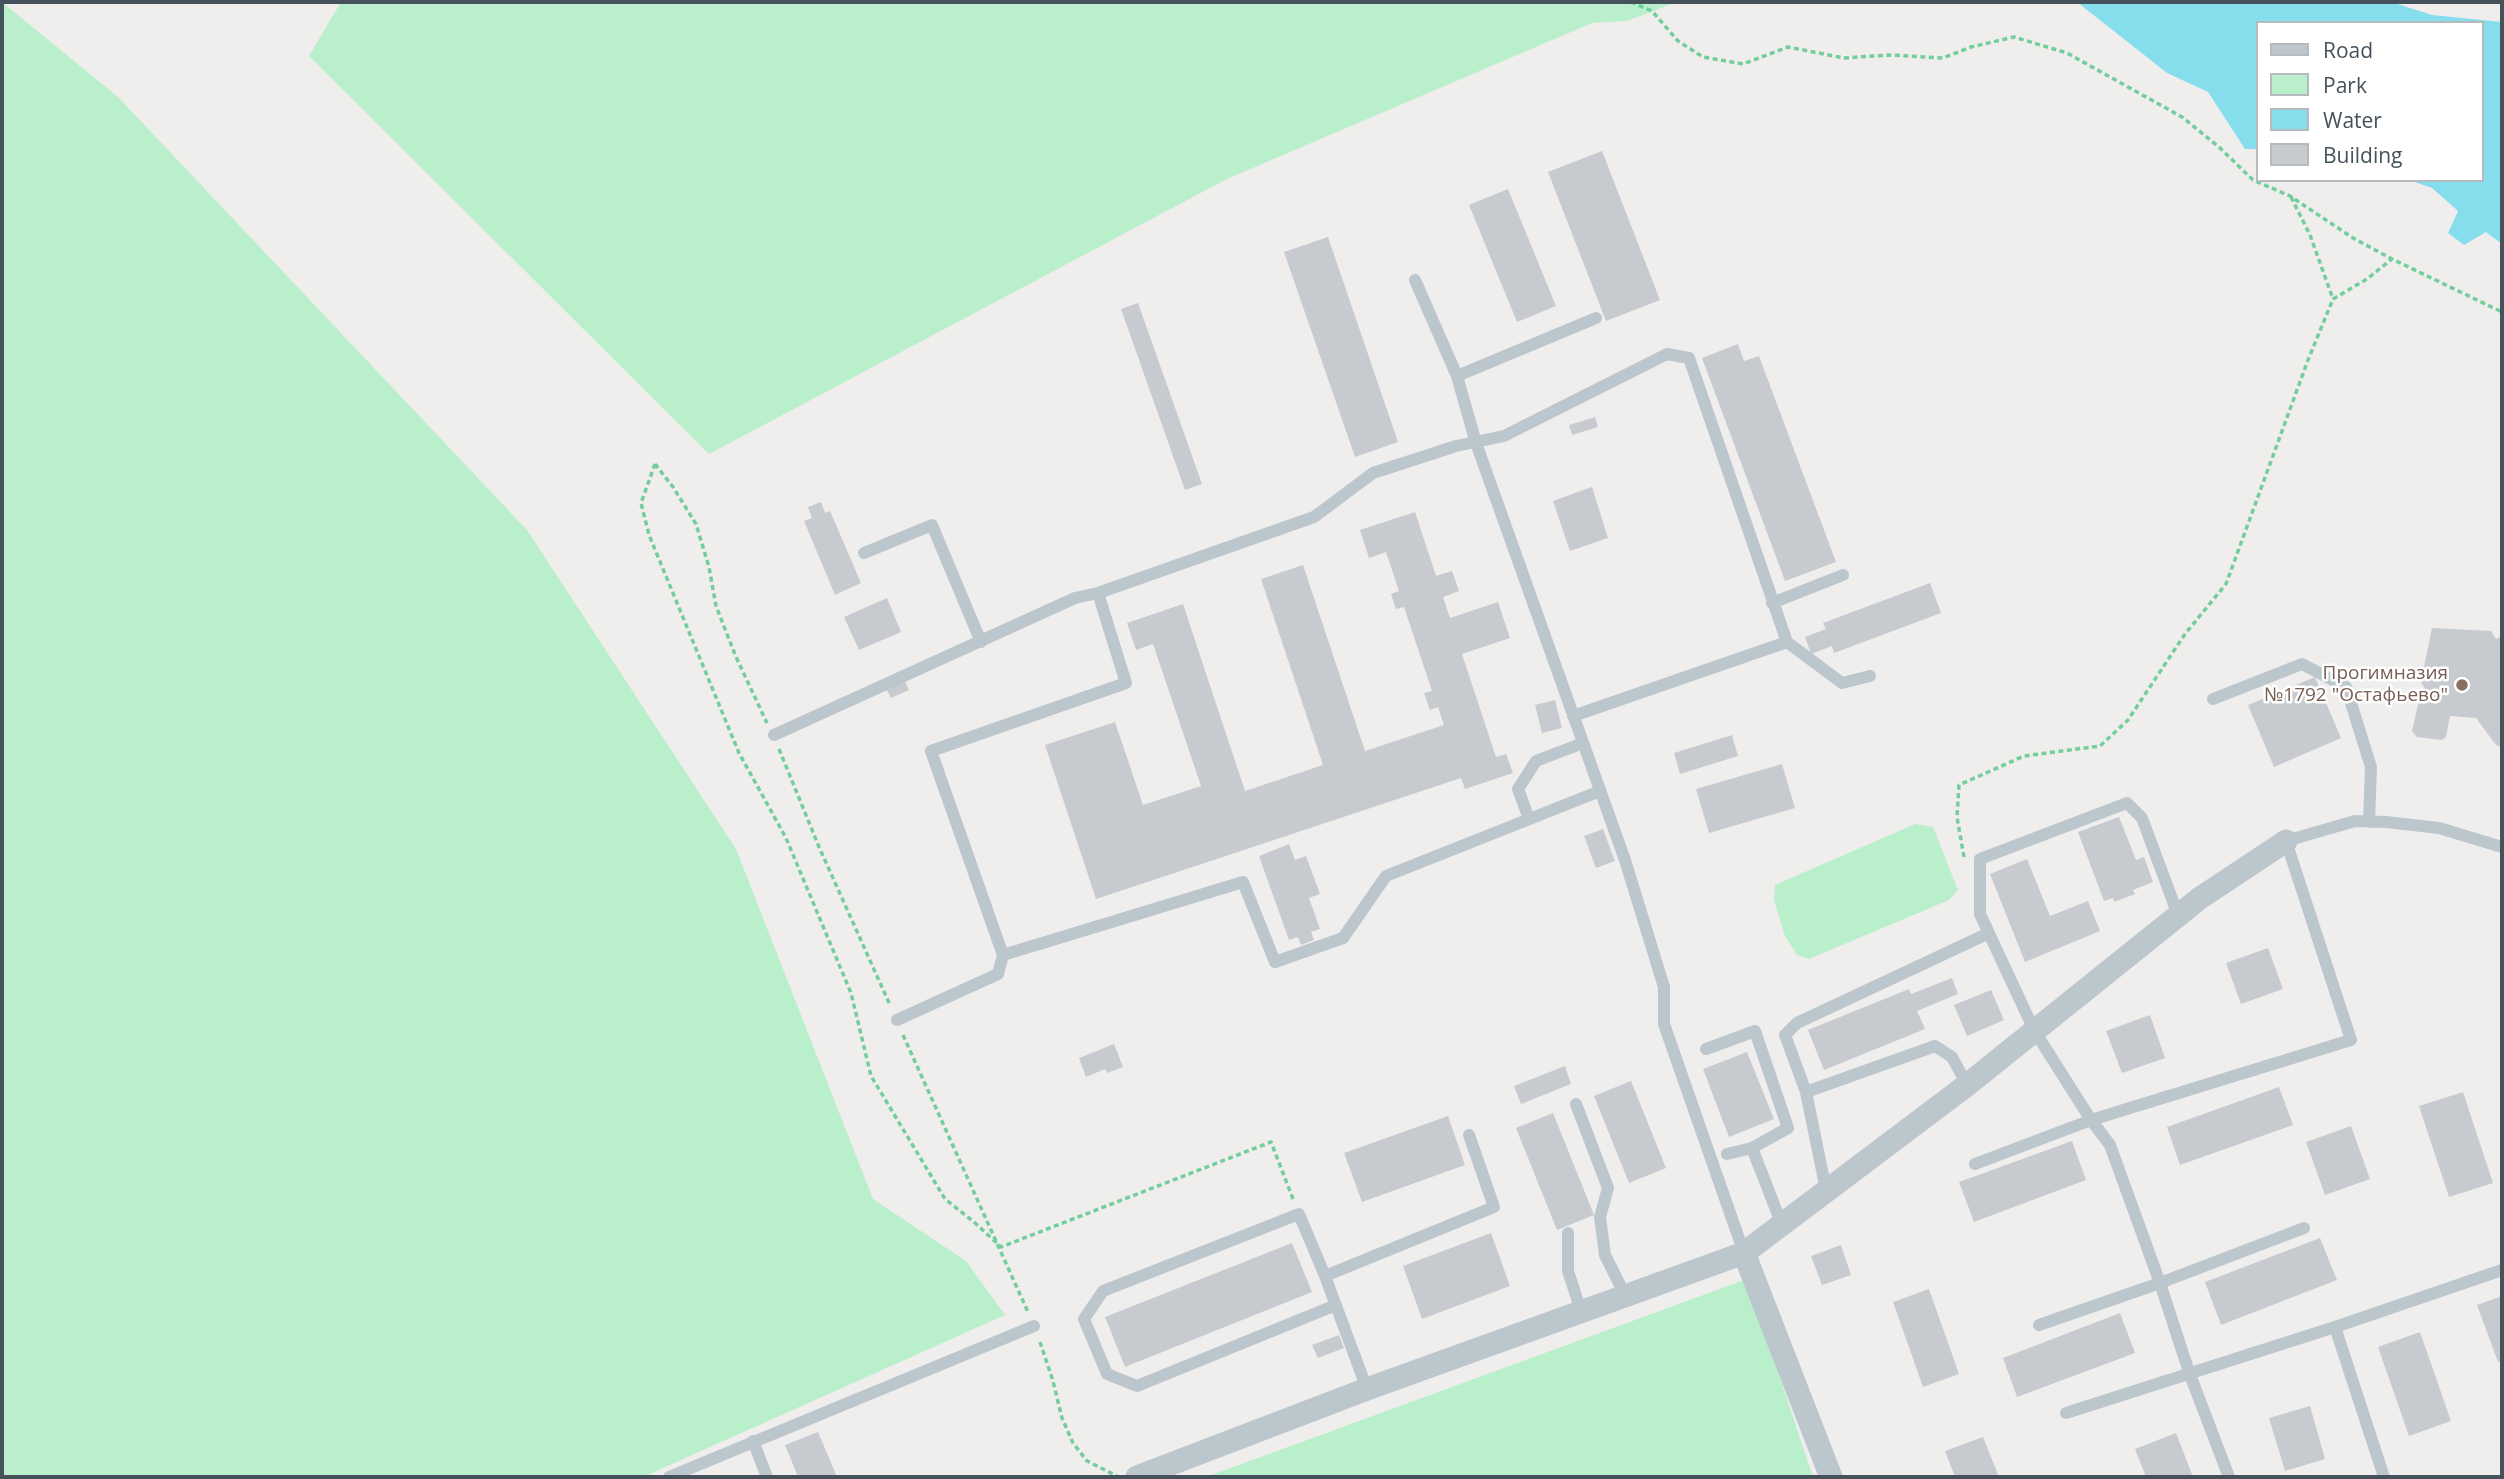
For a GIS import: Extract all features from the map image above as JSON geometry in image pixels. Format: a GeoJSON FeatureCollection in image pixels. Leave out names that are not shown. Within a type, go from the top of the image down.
{"type":"FeatureCollection","features":[{"type":"Feature","properties":{"kind":"street"},"geometry":{"type":"LineString","coordinates":[[1137,1477],[1367,1389],[1744,1253],[1967,1085],[2178,915],[2286,841]]}},
{"type":"Feature","properties":{"kind":"street"},"geometry":{"type":"LineString","coordinates":[[1744,1253],[1830,1477]]}},
{"type":"Feature","properties":{"kind":"lane"},"geometry":{"type":"LineString","coordinates":[[1415,280],[1457,376],[1476,443],[1625,860],[1664,987],[1664,1024],[1744,1253]]}},
{"type":"Feature","properties":{"kind":"lane"},"geometry":{"type":"LineString","coordinates":[[1457,376],[1596,318]]}},
{"type":"Feature","properties":{"kind":"lane"},"geometry":{"type":"LineString","coordinates":[[774,735],[1075,598],[1098,593],[1314,517],[1373,473],[1456,446],[1504,436],[1667,354],[1689,358],[1787,642],[1843,683],[1870,676]]}},
{"type":"Feature","properties":{"kind":"lane"},"geometry":{"type":"LineString","coordinates":[[864,554],[932,525],[981,642]]}},
{"type":"Feature","properties":{"kind":"lane"},"geometry":{"type":"LineString","coordinates":[[1772,603],[1843,575]]}},
{"type":"Feature","properties":{"kind":"lane"},"geometry":{"type":"LineString","coordinates":[[897,1020],[998,974],[1003,955],[931,751],[1126,683],[1098,593]]}},
{"type":"Feature","properties":{"kind":"lane"},"geometry":{"type":"LineString","coordinates":[[1573,716],[1787,642]]}},
{"type":"Feature","properties":{"kind":"lane"},"geometry":{"type":"LineString","coordinates":[[2213,699],[2302,664],[2346,687],[2371,767],[2369,822]]}},
{"type":"Feature","properties":{"kind":"lane"},"geometry":{"type":"LineString","coordinates":[[1529,819],[1518,789],[1536,761],[1583,743]]}},
{"type":"Feature","properties":{"kind":"lane"},"geometry":{"type":"LineString","coordinates":[[1003,955],[1243,882],[1275,962],[1343,938],[1386,876],[1600,791]]}},
{"type":"Feature","properties":{"kind":"lane"},"geometry":{"type":"LineString","coordinates":[[2178,915],[2142,818],[2127,803],[1980,859],[1980,914],[2034,1030],[2091,1120],[2110,1144],[2189,1372],[2230,1477]]}},
{"type":"Feature","properties":{"kind":"lane"},"geometry":{"type":"LineString","coordinates":[[1975,1164],[2091,1120],[2351,1040],[2286,841],[2355,821],[2439,828],[2502,847]]}},
{"type":"Feature","properties":{"kind":"lane"},"geometry":{"type":"LineString","coordinates":[[1826,1190],[1806,1092],[1784,1035],[1797,1023],[1989,933]]}},
{"type":"Feature","properties":{"kind":"lane"},"geometry":{"type":"LineString","coordinates":[[1706,1049],[1755,1031],[1788,1128],[1752,1148],[1727,1154]]}},
{"type":"Feature","properties":{"kind":"lane"},"geometry":{"type":"LineString","coordinates":[[1806,1092],[1935,1046],[1952,1057],[1967,1085]]}},
{"type":"Feature","properties":{"kind":"lane"},"geometry":{"type":"LineString","coordinates":[[1576,1104],[1608,1188],[1600,1217],[1605,1255],[1625,1295]]}},
{"type":"Feature","properties":{"kind":"lane"},"geometry":{"type":"LineString","coordinates":[[1325,1276],[1494,1208],[1469,1135]]}},
{"type":"Feature","properties":{"kind":"lane"},"geometry":{"type":"LineString","coordinates":[[1752,1148],[1782,1225]]}},
{"type":"Feature","properties":{"kind":"lane"},"geometry":{"type":"LineString","coordinates":[[1336,1305],[1137,1386],[1108,1374],[1084,1319],[1103,1291],[1299,1214],[1325,1276],[1336,1305],[1367,1389]]}},
{"type":"Feature","properties":{"kind":"lane"},"geometry":{"type":"LineString","coordinates":[[2039,1325],[2160,1283],[2304,1228]]}},
{"type":"Feature","properties":{"kind":"lane"},"geometry":{"type":"LineString","coordinates":[[1568,1233],[1568,1270],[1581,1311]]}},
{"type":"Feature","properties":{"kind":"lane"},"geometry":{"type":"LineString","coordinates":[[2066,1413],[2335,1327],[2502,1270]]}},
{"type":"Feature","properties":{"kind":"lane"},"geometry":{"type":"LineString","coordinates":[[669,1477],[1034,1326]]}},
{"type":"Feature","properties":{"kind":"lane"},"geometry":{"type":"LineString","coordinates":[[2335,1327],[2384,1477]]}},
{"type":"Feature","properties":{"kind":"lane"},"geometry":{"type":"LineString","coordinates":[[753,1441],[767,1477]]}},
{"type":"Feature","properties":{"kind":"path"},"geometry":{"type":"LineString","coordinates":[[1631,2],[1652,11],[1678,41],[1703,57],[1743,64],[1788,47],[1844,58],[1889,55],[1943,58],[1972,47],[2014,37],[2067,53],[2182,117],[2256,181]]}},
{"type":"Feature","properties":{"kind":"path"},"geometry":{"type":"LineString","coordinates":[[2258,182],[2290,196],[2353,238],[2392,259],[2502,312]]}},
{"type":"Feature","properties":{"kind":"path"},"geometry":{"type":"LineString","coordinates":[[2290,196],[2310,235],[2333,299]]}},
{"type":"Feature","properties":{"kind":"path"},"geometry":{"type":"LineString","coordinates":[[1967,867],[1957,817],[1959,785],[2024,756],[2100,746],[2128,720],[2185,634],[2226,584],[2333,299],[2368,279],[2392,259]]}},
{"type":"Feature","properties":{"kind":"path"},"geometry":{"type":"LineString","coordinates":[[1001,1247],[945,1199],[871,1076],[850,993],[786,838],[739,753],[649,535],[641,503],[655,464],[696,524],[709,567],[716,606],[736,657],[774,735],[819,847],[1001,1247],[1034,1326],[1053,1381],[1062,1418],[1073,1443],[1087,1461],[1122,1477]]}},
{"type":"Feature","properties":{"kind":"path"},"geometry":{"type":"LineString","coordinates":[[1001,1247],[1270,1142],[1299,1214]]}},
{"type":"Feature","properties":{"kind":"green space"},"geometry":{"type":"Polygon","coordinates":[[[2,2],[118,97],[527,530],[736,849],[873,1199],[966,1261],[1005,1315],[643,1477],[2,1477],[2,2]]]}},
{"type":"Feature","properties":{"kind":"green space"},"geometry":{"type":"Polygon","coordinates":[[[341,2],[1677,2],[1627,21],[1592,23],[1227,179],[709,454],[309,56],[341,2]]]}},
{"type":"Feature","properties":{"kind":"green space"},"geometry":{"type":"Polygon","coordinates":[[[1915,824],[1933,827],[1958,890],[1949,900],[1809,959],[1797,955],[1785,936],[1774,900],[1775,885],[1915,824]]]}},
{"type":"Feature","properties":{"kind":"green space"},"geometry":{"type":"Polygon","coordinates":[[[1747,1279],[1813,1477],[1206,1477],[1747,1279]]]}},
{"type":"Feature","properties":{"kind":"water"},"geometry":{"type":"Polygon","coordinates":[[[2077,2],[2391,2],[2432,15],[2502,22],[2502,244],[2486,232],[2464,245],[2448,233],[2458,211],[2432,188],[2415,182],[2483,182],[2483,21],[2256,21],[2256,149],[2245,149],[2208,92],[2167,73],[2077,2]]]}},
{"type":"Feature","properties":{"kind":"building"},"geometry":{"type":"Polygon","coordinates":[[[1602,151],[1660,300],[1606,321],[1548,172],[1602,151]]]}},
{"type":"Feature","properties":{"kind":"building"},"geometry":{"type":"Polygon","coordinates":[[[1508,189],[1556,306],[1517,322],[1469,205],[1508,189]]]}},
{"type":"Feature","properties":{"kind":"building"},"geometry":{"type":"Polygon","coordinates":[[[1328,237],[1398,442],[1355,457],[1284,252],[1328,237]]]}},
{"type":"Feature","properties":{"kind":"building"},"geometry":{"type":"Polygon","coordinates":[[[1138,303],[1202,484],[1185,490],[1121,309],[1138,303]]]}},
{"type":"Feature","properties":{"kind":"building"},"geometry":{"type":"Polygon","coordinates":[[[1738,344],[1744,361],[1759,356],[1836,562],[1785,581],[1702,358],[1738,344]]]}},
{"type":"Feature","properties":{"kind":"building"},"geometry":{"type":"Polygon","coordinates":[[[1595,417],[1598,427],[1572,435],[1569,425],[1595,417]]]}},
{"type":"Feature","properties":{"kind":"building"},"geometry":{"type":"Polygon","coordinates":[[[1592,487],[1608,538],[1570,551],[1553,501],[1592,487]]]}},
{"type":"Feature","properties":{"kind":"building"},"geometry":{"type":"Polygon","coordinates":[[[821,502],[825,513],[830,511],[861,583],[835,595],[804,521],[812,518],[808,507],[821,502]]]}},
{"type":"Feature","properties":{"kind":"building"},"geometry":{"type":"Polygon","coordinates":[[[1415,512],[1436,576],[1452,571],[1459,591],[1443,597],[1450,618],[1498,602],[1510,638],[1462,654],[1496,757],[1506,754],[1513,773],[1465,789],[1461,778],[1096,899],[1045,745],[1115,722],[1143,805],[1201,786],[1153,644],[1136,650],[1127,623],[1183,604],[1245,791],[1323,765],[1261,579],[1303,565],[1365,751],[1444,725],[1438,707],[1430,710],[1424,693],[1432,691],[1404,607],[1396,609],[1391,594],[1399,591],[1386,552],[1369,558],[1360,530],[1415,512]]]}},
{"type":"Feature","properties":{"kind":"building"},"geometry":{"type":"Polygon","coordinates":[[[1930,583],[1941,613],[1834,653],[1832,646],[1811,654],[1805,637],[1826,629],[1823,623],[1930,583]]]}},
{"type":"Feature","properties":{"kind":"building"},"geometry":{"type":"Polygon","coordinates":[[[887,598],[901,632],[859,650],[844,617],[887,598]]]}},
{"type":"Feature","properties":{"kind":"building","name":"Прогимназия №1792 \"Остафьево\""},"geometry":{"type":"Polygon","coordinates":[[[2432,628],[2491,631],[2496,639],[2502,636],[2502,747],[2496,745],[2476,718],[2450,716],[2446,737],[2442,740],[2417,737],[2412,731],[2420,696],[2425,694],[2421,682],[2432,628]]]}},
{"type":"Feature","properties":{"kind":"building"},"geometry":{"type":"Polygon","coordinates":[[[2315,677],[2341,738],[2274,767],[2248,705],[2315,677]]]}},
{"type":"Feature","properties":{"kind":"building"},"geometry":{"type":"Polygon","coordinates":[[[905,681],[909,690],[891,698],[887,690],[905,681]]]}},
{"type":"Feature","properties":{"kind":"building"},"geometry":{"type":"Polygon","coordinates":[[[1555,700],[1562,728],[1542,733],[1535,705],[1555,700]]]}},
{"type":"Feature","properties":{"kind":"building"},"geometry":{"type":"Polygon","coordinates":[[[1732,735],[1738,756],[1680,774],[1674,753],[1732,735]]]}},
{"type":"Feature","properties":{"kind":"building"},"geometry":{"type":"Polygon","coordinates":[[[1782,764],[1795,808],[1709,833],[1696,789],[1782,764]]]}},
{"type":"Feature","properties":{"kind":"building"},"geometry":{"type":"Polygon","coordinates":[[[2119,817],[2136,860],[2144,857],[2153,882],[2133,890],[2135,894],[2114,902],[2113,898],[2104,901],[2078,832],[2119,817]]]}},
{"type":"Feature","properties":{"kind":"building"},"geometry":{"type":"Polygon","coordinates":[[[1603,829],[1615,861],[1596,868],[1584,836],[1603,829]]]}},
{"type":"Feature","properties":{"kind":"building"},"geometry":{"type":"Polygon","coordinates":[[[1289,844],[1295,860],[1306,856],[1320,894],[1309,898],[1320,929],[1311,932],[1314,940],[1301,945],[1298,937],[1289,940],[1259,856],[1289,844]]]}},
{"type":"Feature","properties":{"kind":"building"},"geometry":{"type":"Polygon","coordinates":[[[2027,859],[2050,916],[2088,901],[2100,931],[2025,962],[1990,874],[2027,859]]]}},
{"type":"Feature","properties":{"kind":"building"},"geometry":{"type":"Polygon","coordinates":[[[2268,948],[2283,989],[2241,1004],[2226,963],[2268,948]]]}},
{"type":"Feature","properties":{"kind":"building"},"geometry":{"type":"Polygon","coordinates":[[[1952,978],[1958,994],[1917,1011],[1925,1029],[1824,1070],[1808,1030],[1909,989],[1911,994],[1952,978]]]}},
{"type":"Feature","properties":{"kind":"building"},"geometry":{"type":"Polygon","coordinates":[[[1991,990],[2004,1020],[1967,1036],[1954,1005],[1991,990]]]}},
{"type":"Feature","properties":{"kind":"building"},"geometry":{"type":"Polygon","coordinates":[[[2150,1015],[2165,1058],[2122,1073],[2106,1031],[2150,1015]]]}},
{"type":"Feature","properties":{"kind":"building"},"geometry":{"type":"Polygon","coordinates":[[[1114,1044],[1123,1067],[1107,1073],[1105,1069],[1086,1077],[1079,1058],[1114,1044]]]}},
{"type":"Feature","properties":{"kind":"building"},"geometry":{"type":"Polygon","coordinates":[[[1747,1052],[1774,1119],[1729,1137],[1703,1069],[1747,1052]]]}},
{"type":"Feature","properties":{"kind":"building"},"geometry":{"type":"Polygon","coordinates":[[[1565,1066],[1571,1084],[1521,1104],[1514,1086],[1565,1066]]]}},
{"type":"Feature","properties":{"kind":"building"},"geometry":{"type":"Polygon","coordinates":[[[1631,1081],[1666,1168],[1629,1183],[1594,1096],[1631,1081]]]}},
{"type":"Feature","properties":{"kind":"building"},"geometry":{"type":"Polygon","coordinates":[[[2279,1087],[2293,1125],[2180,1165],[2167,1127],[2279,1087]]]}},
{"type":"Feature","properties":{"kind":"building"},"geometry":{"type":"Polygon","coordinates":[[[2463,1092],[2493,1183],[2449,1197],[2419,1106],[2463,1092]]]}},
{"type":"Feature","properties":{"kind":"building"},"geometry":{"type":"Polygon","coordinates":[[[1553,1113],[1594,1215],[1557,1230],[1516,1128],[1553,1113]]]}},
{"type":"Feature","properties":{"kind":"building"},"geometry":{"type":"Polygon","coordinates":[[[1448,1116],[1465,1165],[1362,1202],[1344,1153],[1448,1116]]]}},
{"type":"Feature","properties":{"kind":"building"},"geometry":{"type":"Polygon","coordinates":[[[2351,1126],[2370,1179],[2325,1195],[2306,1142],[2351,1126]]]}},
{"type":"Feature","properties":{"kind":"building"},"geometry":{"type":"Polygon","coordinates":[[[2072,1141],[2086,1180],[1974,1222],[1959,1182],[2072,1141]]]}},
{"type":"Feature","properties":{"kind":"building"},"geometry":{"type":"Polygon","coordinates":[[[1491,1233],[1510,1286],[1422,1319],[1403,1266],[1491,1233]]]}},
{"type":"Feature","properties":{"kind":"building"},"geometry":{"type":"Polygon","coordinates":[[[2320,1238],[2337,1280],[2221,1325],[2205,1282],[2320,1238]]]}},
{"type":"Feature","properties":{"kind":"building"},"geometry":{"type":"Polygon","coordinates":[[[1292,1243],[1312,1292],[1125,1367],[1105,1317],[1292,1243]]]}},
{"type":"Feature","properties":{"kind":"building"},"geometry":{"type":"Polygon","coordinates":[[[1841,1245],[1851,1275],[1822,1285],[1811,1256],[1841,1245]]]}},
{"type":"Feature","properties":{"kind":"building"},"geometry":{"type":"Polygon","coordinates":[[[1929,1289],[1959,1374],[1923,1387],[1893,1302],[1929,1289]]]}},
{"type":"Feature","properties":{"kind":"building"},"geometry":{"type":"Polygon","coordinates":[[[2502,1296],[2502,1361],[2498,1362],[2477,1305],[2502,1296]]]}},
{"type":"Feature","properties":{"kind":"building"},"geometry":{"type":"Polygon","coordinates":[[[2120,1313],[2135,1353],[2017,1397],[2003,1358],[2120,1313]]]}},
{"type":"Feature","properties":{"kind":"building"},"geometry":{"type":"Polygon","coordinates":[[[2420,1332],[2451,1421],[2409,1436],[2378,1347],[2420,1332]]]}},
{"type":"Feature","properties":{"kind":"building"},"geometry":{"type":"Polygon","coordinates":[[[1339,1335],[1344,1348],[1318,1358],[1312,1345],[1339,1335]]]}},
{"type":"Feature","properties":{"kind":"building"},"geometry":{"type":"Polygon","coordinates":[[[2310,1406],[2325,1459],[2285,1471],[2269,1418],[2310,1406]]]}},
{"type":"Feature","properties":{"kind":"building"},"geometry":{"type":"Polygon","coordinates":[[[818,1432],[837,1477],[798,1477],[785,1445],[818,1432]]]}},
{"type":"Feature","properties":{"kind":"building"},"geometry":{"type":"Polygon","coordinates":[[[2176,1433],[2193,1477],[2146,1477],[2135,1449],[2176,1433]]]}},
{"type":"Feature","properties":{"kind":"building"},"geometry":{"type":"Polygon","coordinates":[[[1983,1437],[1999,1477],[1955,1477],[1945,1451],[1983,1437]]]}},
{"type":"Feature","properties":{"kind":"place","name":"Прогимназия №1792 \"Остафьево\""},"geometry":{"type":"Point","coordinates":[2462,685]}}]}
